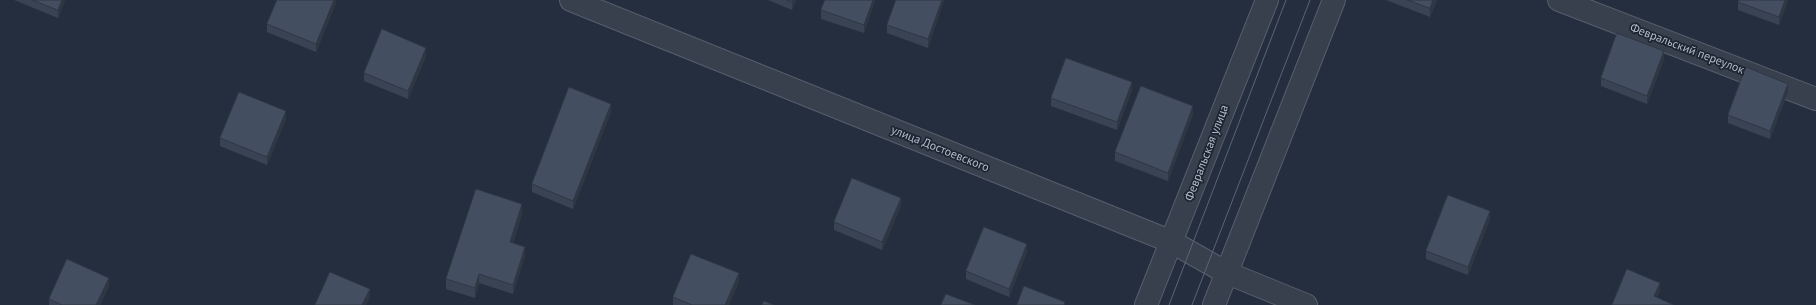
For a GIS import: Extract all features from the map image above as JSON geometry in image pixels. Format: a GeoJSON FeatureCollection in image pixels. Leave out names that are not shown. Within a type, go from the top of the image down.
{"type":"FeatureCollection","features":[{"type":"Feature","properties":{"kind":"street","name":"улица Достоевского"},"geometry":{"type":"LineString","coordinates":[[571,0],[1172,242],[1225,272],[1306,305]]}},
{"type":"Feature","properties":{"kind":"street","name":"Февральская улица"},"geometry":{"type":"LineString","coordinates":[[1146,305],[1267,0]]}},
{"type":"Feature","properties":{"kind":"street"},"geometry":{"type":"LineString","coordinates":[[1214,305],[1225,272],[1334,0]]}},
{"type":"Feature","properties":{"kind":"street","name":"Февральский переулок"},"geometry":{"type":"LineString","coordinates":[[1558,0],[1816,98]]}},
{"type":"Feature","properties":{"kind":"building"},"geometry":{"type":"Polygon","coordinates":[[[33,0],[62,0],[58,10],[33,0]]]}},
{"type":"Feature","properties":{"kind":"building"},"geometry":{"type":"Polygon","coordinates":[[[277,0],[334,0],[316,44],[267,24],[277,0]]]}},
{"type":"Feature","properties":{"kind":"building"},"geometry":{"type":"Polygon","coordinates":[[[825,0],[873,0],[864,25],[821,10],[825,0]]]}},
{"type":"Feature","properties":{"kind":"building"},"geometry":{"type":"Polygon","coordinates":[[[896,0],[942,0],[928,39],[887,25],[896,0]]]}},
{"type":"Feature","properties":{"kind":"building"},"geometry":{"type":"Polygon","coordinates":[[[1408,0],[1433,0],[1430,8],[1408,0]]]}},
{"type":"Feature","properties":{"kind":"building"},"geometry":{"type":"Polygon","coordinates":[[[1739,0],[1785,0],[1779,17],[1738,2],[1739,0]]]}},
{"type":"Feature","properties":{"kind":"building"},"geometry":{"type":"Polygon","coordinates":[[[382,29],[426,48],[408,91],[364,73],[382,29]]]}},
{"type":"Feature","properties":{"kind":"building"},"geometry":{"type":"Polygon","coordinates":[[[1617,33],[1664,51],[1647,96],[1601,78],[1617,33]]]}},
{"type":"Feature","properties":{"kind":"building"},"geometry":{"type":"Polygon","coordinates":[[[1066,58],[1132,82],[1117,122],[1051,98],[1066,58]]]}},
{"type":"Feature","properties":{"kind":"building"},"geometry":{"type":"Polygon","coordinates":[[[1746,67],[1788,84],[1770,131],[1728,115],[1746,67]]]}},
{"type":"Feature","properties":{"kind":"building"},"geometry":{"type":"Polygon","coordinates":[[[1141,86],[1193,106],[1168,173],[1115,152],[1141,86]]]}},
{"type":"Feature","properties":{"kind":"building"},"geometry":{"type":"Polygon","coordinates":[[[569,87],[611,104],[573,201],[532,184],[569,87]]]}},
{"type":"Feature","properties":{"kind":"building"},"geometry":{"type":"Polygon","coordinates":[[[239,92],[286,111],[267,157],[220,138],[239,92]]]}},
{"type":"Feature","properties":{"kind":"building"},"geometry":{"type":"Polygon","coordinates":[[[852,178],[901,198],[882,242],[834,222],[852,178]]]}},
{"type":"Feature","properties":{"kind":"building"},"geometry":{"type":"Polygon","coordinates":[[[476,189],[522,204],[510,242],[525,247],[513,285],[479,274],[475,288],[446,279],[476,189]]]}},
{"type":"Feature","properties":{"kind":"building"},"geometry":{"type":"Polygon","coordinates":[[[1448,195],[1490,211],[1468,267],[1426,251],[1448,195]]]}},
{"type":"Feature","properties":{"kind":"building"},"geometry":{"type":"Polygon","coordinates":[[[984,227],[1027,244],[1009,289],[966,271],[984,227]]]}},
{"type":"Feature","properties":{"kind":"building"},"geometry":{"type":"Polygon","coordinates":[[[691,254],[739,273],[725,305],[692,305],[673,297],[691,254]]]}},
{"type":"Feature","properties":{"kind":"building"},"geometry":{"type":"Polygon","coordinates":[[[67,259],[109,278],[96,305],[62,305],[49,299],[67,259]]]}},
{"type":"Feature","properties":{"kind":"building"},"geometry":{"type":"Polygon","coordinates":[[[1627,269],[1660,283],[1654,296],[1674,305],[1612,305],[1627,269]]]}},
{"type":"Feature","properties":{"kind":"building"},"geometry":{"type":"Polygon","coordinates":[[[330,272],[370,289],[362,305],[315,305],[330,272]]]}},
{"type":"Feature","properties":{"kind":"building"},"geometry":{"type":"Polygon","coordinates":[[[1024,286],[1065,302],[1064,305],[1017,305],[1024,286]]]}},
{"type":"Feature","properties":{"kind":"building"},"geometry":{"type":"Polygon","coordinates":[[[946,294],[975,305],[941,305],[946,294]]]}},
{"type":"Feature","properties":{"kind":"building"},"geometry":{"type":"Polygon","coordinates":[[[764,301],[774,305],[762,305],[764,301]]]}},
{"type":"Feature","properties":{"kind":"tram line"},"geometry":{"type":"LineString","coordinates":[[1169,305],[1286,0]]}},
{"type":"Feature","properties":{"kind":"tram line"},"geometry":{"type":"LineString","coordinates":[[1192,305],[1310,0]]}}]}
